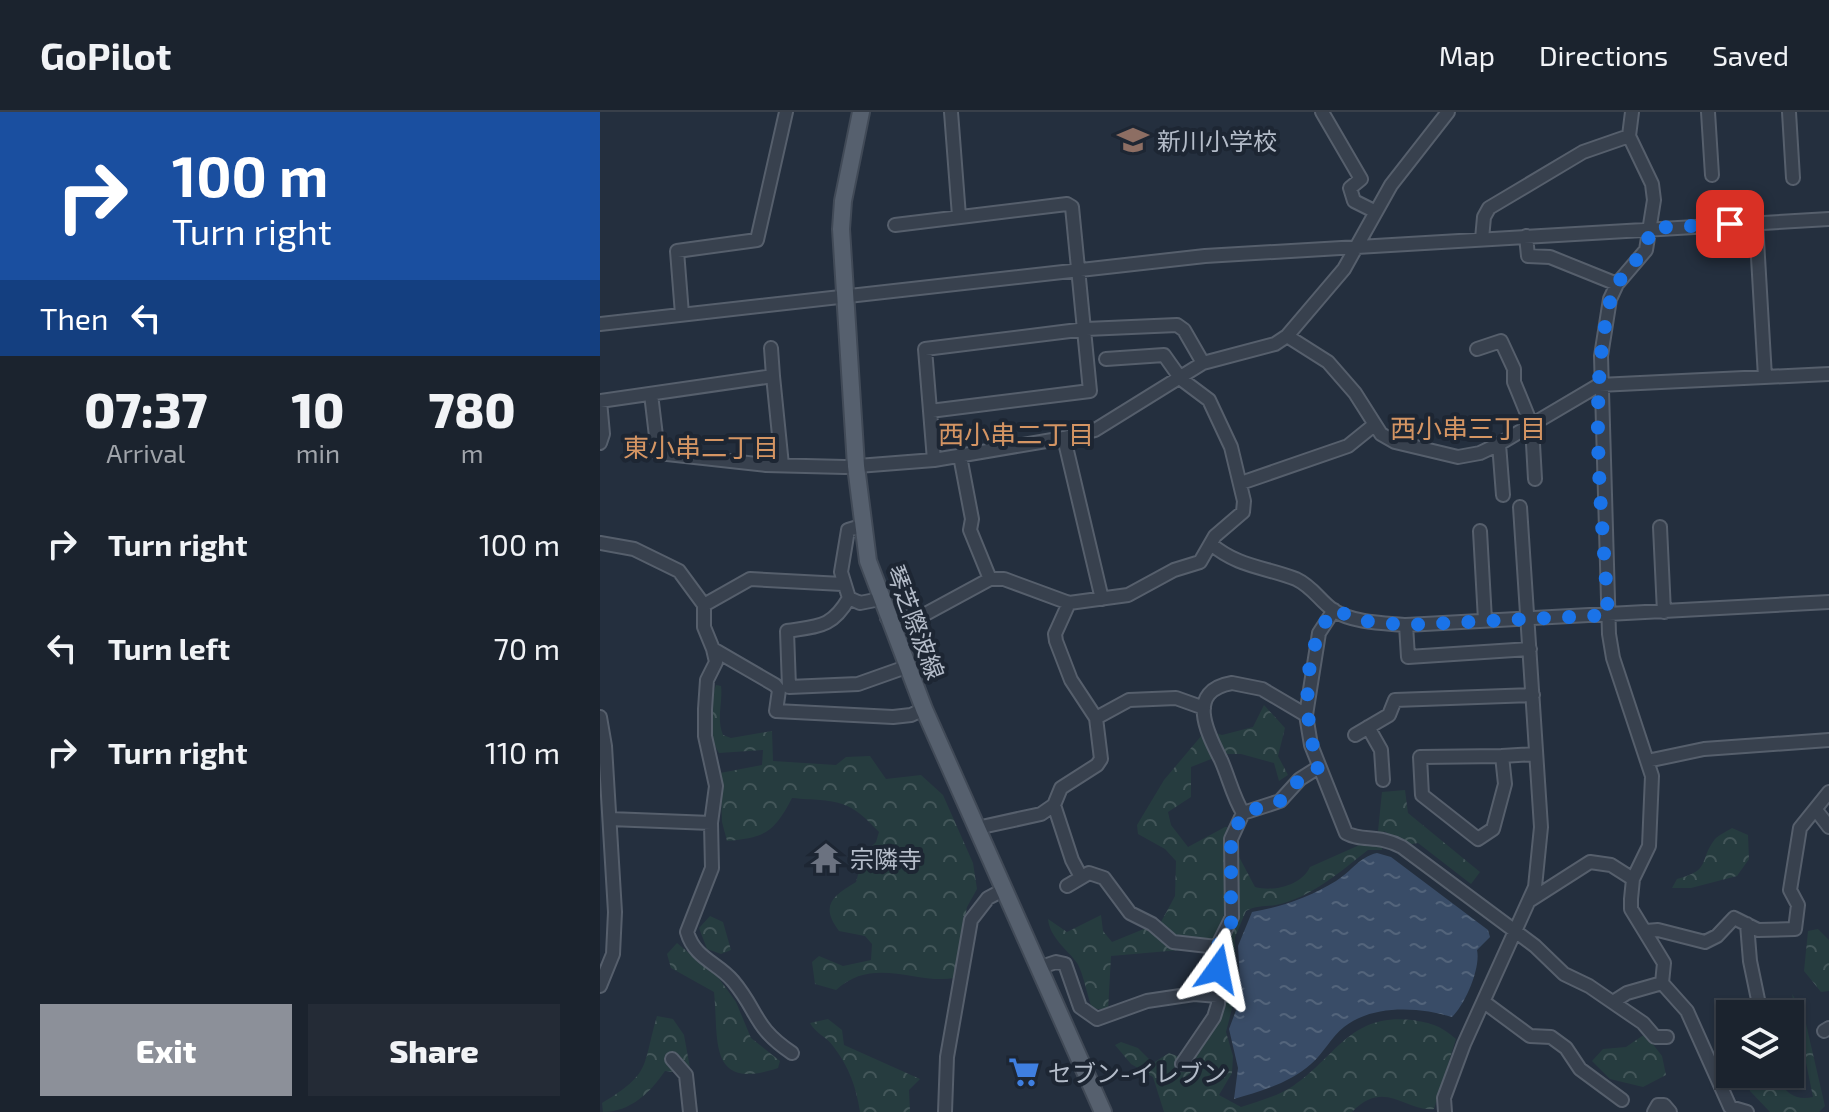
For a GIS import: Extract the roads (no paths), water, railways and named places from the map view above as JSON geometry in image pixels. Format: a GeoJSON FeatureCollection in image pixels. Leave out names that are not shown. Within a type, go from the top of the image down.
{"type":"FeatureCollection","features":[{"type":"Feature","properties":{"kind":"main road","name":"琴芝際波線"},"geometry":{"type":"LineString","coordinates":[[861,112],[843,201],[861,526],[880,599],[906,667],[1103,1112]]}},
{"type":"Feature","properties":{"kind":"street"},"geometry":{"type":"LineString","coordinates":[[682,314],[677,251],[757,240],[786,112]]}},
{"type":"Feature","properties":{"kind":"street"},"geometry":{"type":"LineString","coordinates":[[951,112],[959,216]]}},
{"type":"Feature","properties":{"kind":"street"},"geometry":{"type":"LineString","coordinates":[[1322,112],[1361,179],[1350,188],[1354,201],[1376,212]]}},
{"type":"Feature","properties":{"kind":"street"},"geometry":{"type":"LineString","coordinates":[[651,394],[658,453],[782,465],[856,466],[934,460],[1095,430],[1203,363],[1275,344],[1287,336],[1344,269],[1391,185],[1448,112]]}},
{"type":"Feature","properties":{"kind":"street"},"geometry":{"type":"LineString","coordinates":[[1632,112],[1629,136],[1652,184],[1651,228],[1646,250],[1617,284],[1608,310],[1599,385],[1608,615],[1613,658],[1647,761],[1653,792],[1649,846],[1633,879],[1631,909],[1664,963],[1662,983],[1687,1011],[1730,1107],[1747,1112]]}},
{"type":"Feature","properties":{"kind":"street"},"geometry":{"type":"LineString","coordinates":[[1708,112],[1712,175]]}},
{"type":"Feature","properties":{"kind":"street"},"geometry":{"type":"LineString","coordinates":[[1789,112],[1793,178]]}},
{"type":"Feature","properties":{"kind":"street"},"geometry":{"type":"LineString","coordinates":[[1482,239],[1484,217],[1489,208],[1583,152],[1629,136]]}},
{"type":"Feature","properties":{"kind":"street"},"geometry":{"type":"LineString","coordinates":[[895,225],[1067,204],[1072,207],[1090,391],[930,411]]}},
{"type":"Feature","properties":{"kind":"street"},"geometry":{"type":"LineString","coordinates":[[600,324],[1079,268],[1526,236],[1829,219]]}},
{"type":"Feature","properties":{"kind":"street"},"geometry":{"type":"LineString","coordinates":[[1756,223],[1765,377]]}},
{"type":"Feature","properties":{"kind":"street"},"geometry":{"type":"LineString","coordinates":[[1526,236],[1528,256],[1550,257],[1617,284]]}},
{"type":"Feature","properties":{"kind":"street"},"geometry":{"type":"LineString","coordinates":[[934,460],[925,349],[1086,329],[1177,325],[1184,330],[1203,363]]}},
{"type":"Feature","properties":{"kind":"street"},"geometry":{"type":"LineString","coordinates":[[1287,336],[1328,362],[1355,393],[1374,425],[1395,442],[1458,457],[1480,453],[1499,444],[1599,385],[1829,374]]}},
{"type":"Feature","properties":{"kind":"street"},"geometry":{"type":"LineString","coordinates":[[1477,349],[1501,341],[1514,369],[1514,382],[1530,424],[1535,479]]}},
{"type":"Feature","properties":{"kind":"street"},"geometry":{"type":"LineString","coordinates":[[771,348],[782,465]]}},
{"type":"Feature","properties":{"kind":"street"},"geometry":{"type":"LineString","coordinates":[[887,618],[920,617],[990,579],[1004,579],[1069,603],[1128,595],[1174,570],[1200,562],[1215,536],[1243,512],[1241,483],[1231,447],[1209,400],[1181,379],[1164,355],[1106,359]]}},
{"type":"Feature","properties":{"kind":"street"},"geometry":{"type":"LineString","coordinates":[[600,443],[603,434],[600,401],[773,376]]}},
{"type":"Feature","properties":{"kind":"street"},"geometry":{"type":"LineString","coordinates":[[1241,483],[1348,446],[1364,437],[1374,425]]}},
{"type":"Feature","properties":{"kind":"street"},"geometry":{"type":"LineString","coordinates":[[1064,438],[1102,599]]}},
{"type":"Feature","properties":{"kind":"street"},"geometry":{"type":"LineString","coordinates":[[1499,444],[1503,495]]}},
{"type":"Feature","properties":{"kind":"street"},"geometry":{"type":"LineString","coordinates":[[960,456],[972,519],[970,530],[990,579]]}},
{"type":"Feature","properties":{"kind":"street"},"geometry":{"type":"LineString","coordinates":[[1445,1112],[1444,1098],[1529,901],[1539,869],[1533,695],[1520,507]]}},
{"type":"Feature","properties":{"kind":"street"},"geometry":{"type":"LineString","coordinates":[[861,526],[848,530],[842,584],[849,598],[860,603],[880,599]]}},
{"type":"Feature","properties":{"kind":"street"},"geometry":{"type":"LineString","coordinates":[[1660,527],[1664,612]]}},
{"type":"Feature","properties":{"kind":"street"},"geometry":{"type":"LineString","coordinates":[[1480,531],[1485,620]]}},
{"type":"Feature","properties":{"kind":"street"},"geometry":{"type":"LineString","coordinates":[[600,543],[634,549],[668,562],[679,571],[704,605],[704,627],[716,662],[707,680],[705,709],[705,736],[716,786],[711,823],[712,868],[687,932],[691,945],[727,975],[761,1028],[792,1053]]}},
{"type":"Feature","properties":{"kind":"street"},"geometry":{"type":"LineString","coordinates":[[1211,544],[1240,564],[1285,575],[1311,587],[1334,610],[1364,621],[1406,625],[1829,602]]}},
{"type":"Feature","properties":{"kind":"street"},"geometry":{"type":"LineString","coordinates":[[704,605],[750,579],[842,584]]}},
{"type":"Feature","properties":{"kind":"street"},"geometry":{"type":"LineString","coordinates":[[849,598],[838,616],[829,623],[787,631],[789,687],[858,684],[906,667]]}},
{"type":"Feature","properties":{"kind":"street"},"geometry":{"type":"LineString","coordinates":[[1069,603],[1055,634],[1056,641],[1071,680],[1096,718],[1101,759],[1097,765],[1061,788],[1054,805],[1072,860],[1081,877]]}},
{"type":"Feature","properties":{"kind":"street"},"geometry":{"type":"LineString","coordinates":[[1334,610],[1319,633],[1306,715],[1319,767],[1346,833],[1352,837],[1380,836],[1402,847],[1515,932],[1564,974],[1613,1002],[1643,1023],[1655,1037],[1667,1037]]}},
{"type":"Feature","properties":{"kind":"street"},"geometry":{"type":"LineString","coordinates":[[1406,625],[1408,657],[1530,649]]}},
{"type":"Feature","properties":{"kind":"street"},"geometry":{"type":"LineString","coordinates":[[713,649],[775,685],[779,690],[776,711],[893,717],[911,715],[924,709]]}},
{"type":"Feature","properties":{"kind":"street"},"geometry":{"type":"LineString","coordinates":[[1243,813],[1203,725],[1204,708],[1217,689],[1232,683],[1262,689],[1306,715]]}},
{"type":"Feature","properties":{"kind":"street"},"geometry":{"type":"LineString","coordinates":[[1355,735],[1389,715],[1395,700],[1533,695]]}},
{"type":"Feature","properties":{"kind":"street"},"geometry":{"type":"LineString","coordinates":[[1096,718],[1129,700],[1176,698],[1204,708]]}},
{"type":"Feature","properties":{"kind":"street"},"geometry":{"type":"LineString","coordinates":[[600,717],[610,819],[607,898],[613,954],[600,986]]}},
{"type":"Feature","properties":{"kind":"street"},"geometry":{"type":"LineString","coordinates":[[1368,727],[1381,750],[1383,780]]}},
{"type":"Feature","properties":{"kind":"street"},"geometry":{"type":"LineString","coordinates":[[1647,761],[1704,749],[1829,740]]}},
{"type":"Feature","properties":{"kind":"street"},"geometry":{"type":"LineString","coordinates":[[1502,756],[1505,784],[1493,829],[1478,839],[1422,795],[1420,757],[1536,754]]}},
{"type":"Feature","properties":{"kind":"street"},"geometry":{"type":"LineString","coordinates":[[1182,1064],[1214,1017],[1218,996],[1217,947],[1231,924],[1231,839],[1243,813],[1280,801],[1300,779],[1319,767]]}},
{"type":"Feature","properties":{"kind":"street"},"geometry":{"type":"LineString","coordinates":[[1646,931],[1658,930],[1705,942],[1717,936],[1730,918],[1758,930],[1797,927],[1798,905],[1790,890],[1800,828],[1829,792]]}},
{"type":"Feature","properties":{"kind":"street"},"geometry":{"type":"LineString","coordinates":[[977,828],[1022,821],[1054,805]]}},
{"type":"Feature","properties":{"kind":"street"},"geometry":{"type":"LineString","coordinates":[[1816,810],[1829,827]]}},
{"type":"Feature","properties":{"kind":"street"},"geometry":{"type":"LineString","coordinates":[[610,819],[711,823]]}},
{"type":"Feature","properties":{"kind":"street"},"geometry":{"type":"LineString","coordinates":[[1529,901],[1590,862],[1611,865],[1633,879]]}},
{"type":"Feature","properties":{"kind":"street"},"geometry":{"type":"LineString","coordinates":[[1067,886],[1089,873],[1104,878],[1130,913],[1152,924],[1173,942],[1217,947]]}},
{"type":"Feature","properties":{"kind":"street"},"geometry":{"type":"LineString","coordinates":[[945,1112],[947,1057],[971,920],[988,898],[1005,889]]}},
{"type":"Feature","properties":{"kind":"street"},"geometry":{"type":"LineString","coordinates":[[1747,924],[1758,1000]]}},
{"type":"Feature","properties":{"kind":"street"},"geometry":{"type":"LineString","coordinates":[[1038,968],[1056,962],[1065,964],[1080,1007],[1097,1019],[1147,1001],[1194,994],[1218,996]]}},
{"type":"Feature","properties":{"kind":"street"},"geometry":{"type":"LineString","coordinates":[[1613,1002],[1627,993],[1662,983]]}},
{"type":"Feature","properties":{"kind":"street"},"geometry":{"type":"LineString","coordinates":[[1484,1002],[1530,1036],[1551,1037],[1566,1048],[1580,1069],[1622,1100]]}},
{"type":"Feature","properties":{"kind":"street"},"geometry":{"type":"LineString","coordinates":[[672,1059],[686,1075],[690,1112]]}},
{"type":"Feature","properties":{"kind":"street"},"geometry":{"type":"LineString","coordinates":[[1654,1112],[1658,1105],[1664,1105],[1670,1112]]}},
{"type":"Feature","properties":{"kind":"water"},"geometry":{"type":"Polygon","coordinates":[[[1377,853],[1391,857],[1488,930],[1490,937],[1477,950],[1474,976],[1462,1004],[1452,1017],[1411,1010],[1369,1014],[1339,1031],[1303,1071],[1274,1086],[1234,1099],[1238,1068],[1229,1029],[1241,997],[1238,946],[1252,912],[1316,892],[1377,853]]]}},
{"type":"Feature","properties":{"kind":"place","name":"新川小学校"},"geometry":{"type":"Point","coordinates":[1133,140]}},
{"type":"Feature","properties":{"kind":"place","name":"宗隣寺"},"geometry":{"type":"Point","coordinates":[826,858]}},
{"type":"Feature","properties":{"kind":"place","name":"セブン-イレブン"},"geometry":{"type":"Point","coordinates":[1024,1072]}},
{"type":"Feature","properties":{"kind":"district","name":"西小串三丁目"},"geometry":{"type":"Point","coordinates":[1468,427]}},
{"type":"Feature","properties":{"kind":"district","name":"西小串二丁目"},"geometry":{"type":"Point","coordinates":[1016,433]}},
{"type":"Feature","properties":{"kind":"district","name":"東小串二丁目"},"geometry":{"type":"Point","coordinates":[701,446]}}]}
